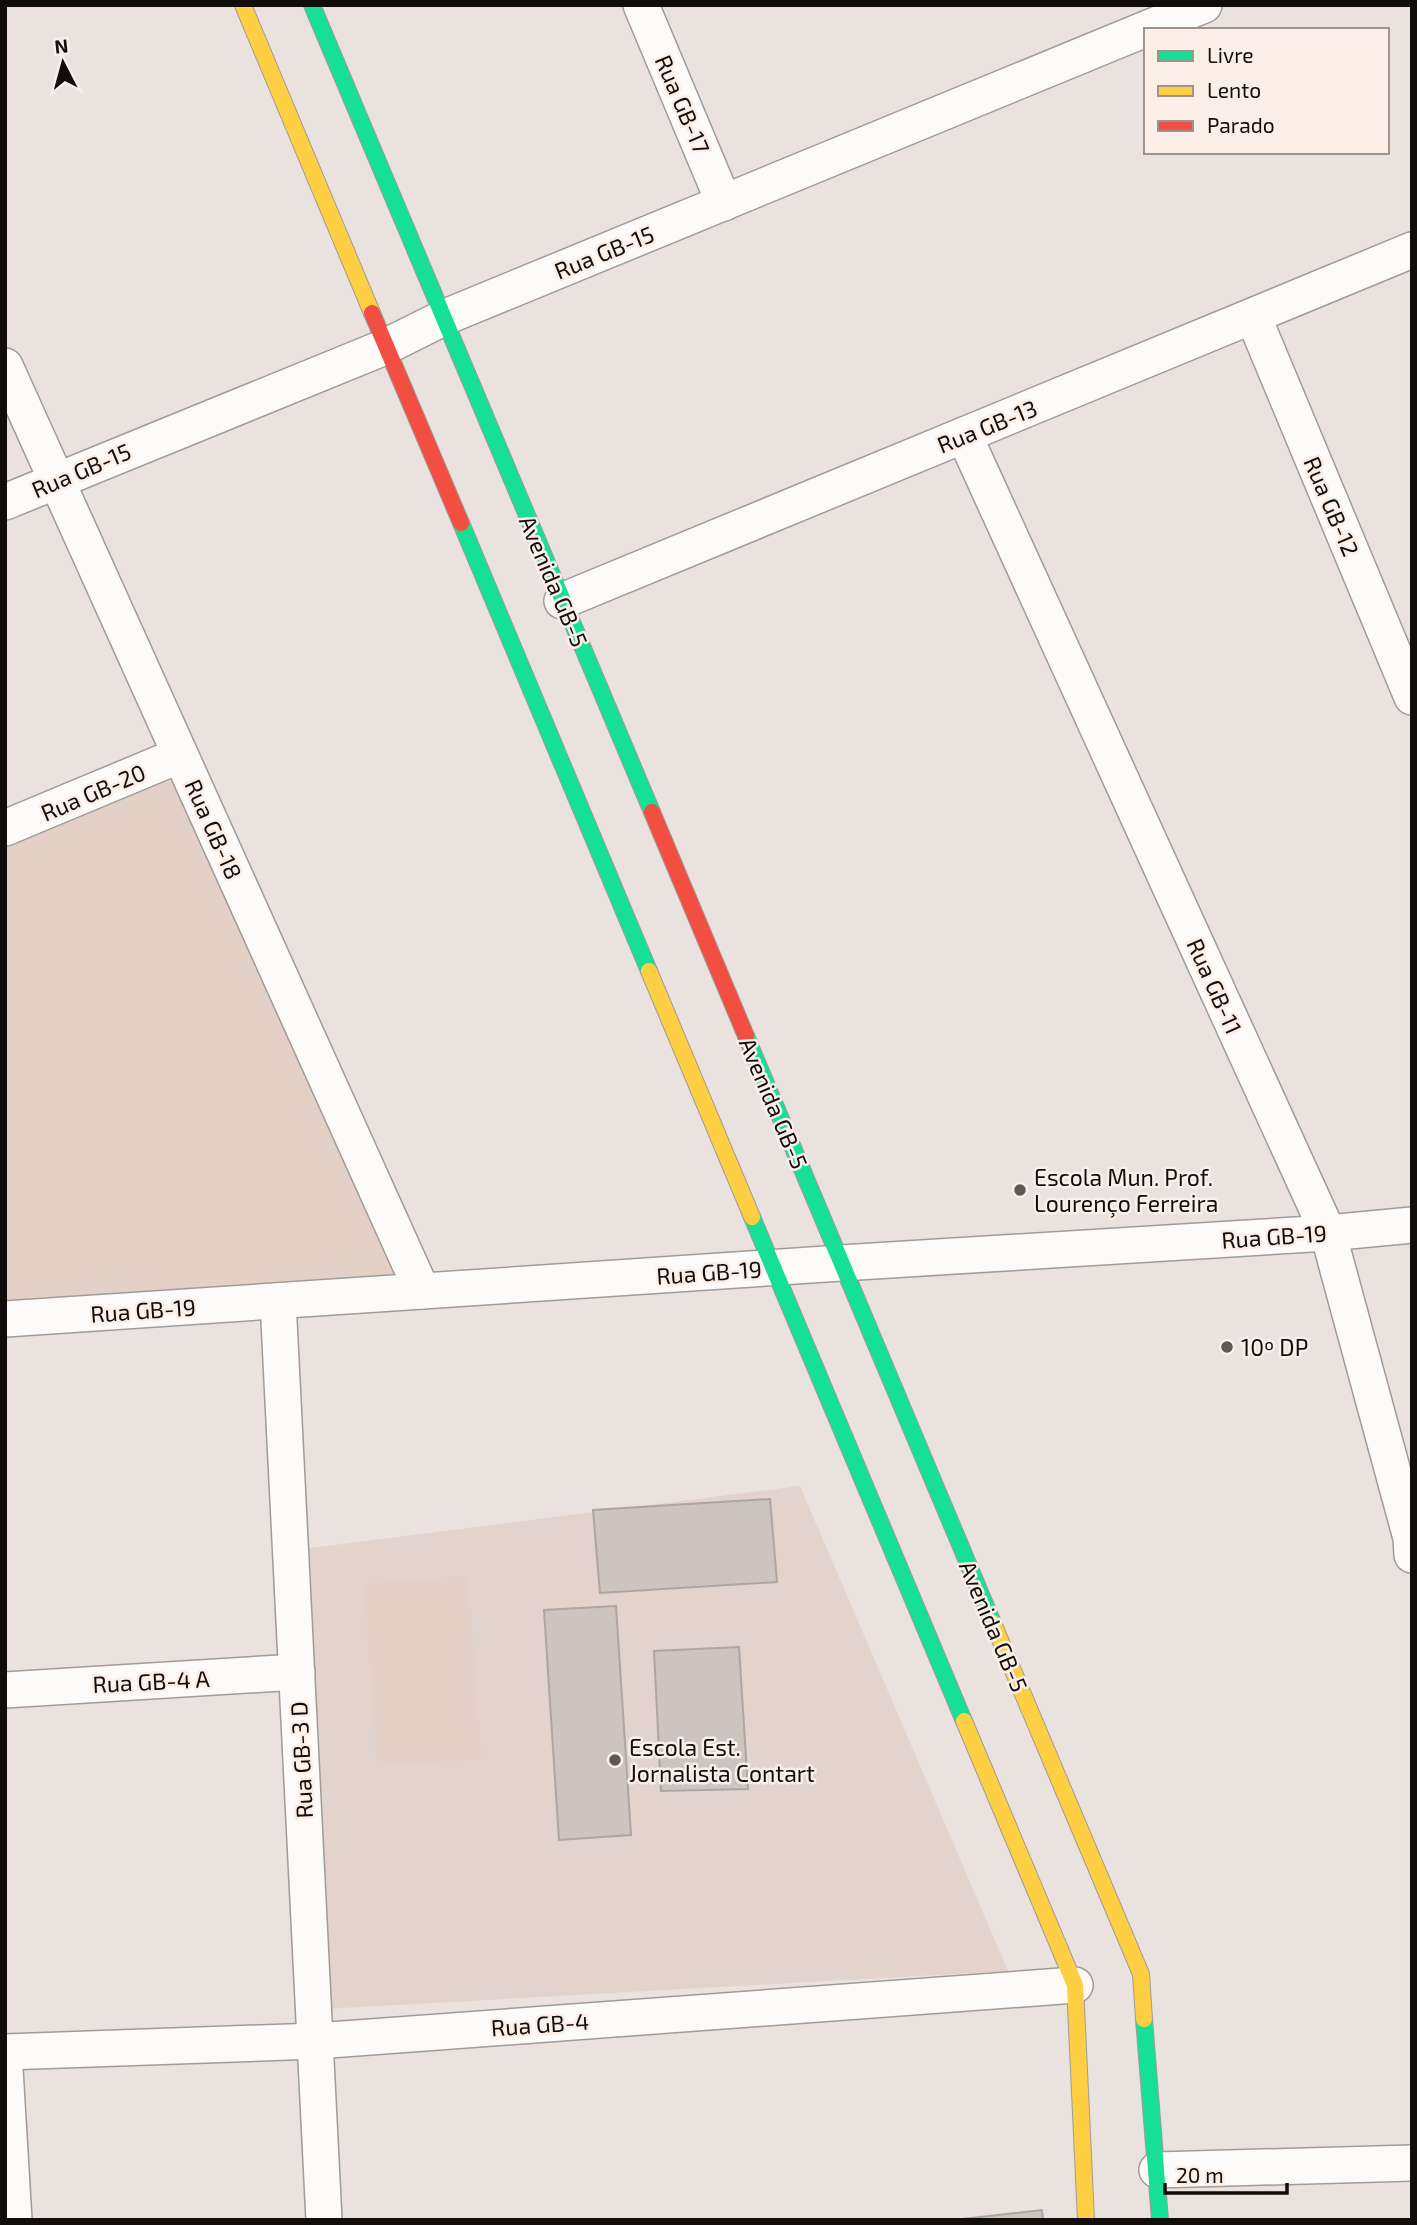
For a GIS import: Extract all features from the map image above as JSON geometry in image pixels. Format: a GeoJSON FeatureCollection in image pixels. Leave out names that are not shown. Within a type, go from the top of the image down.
{"type":"FeatureCollection","features":[{"type":"Feature","properties":{"kind":"street"},"geometry":{"type":"LineString","coordinates":[[243,5],[1075,1985],[1086,2220]]}},
{"type":"Feature","properties":{"kind":"street","name":"Avenida GB-5"},"geometry":{"type":"LineString","coordinates":[[312,5],[1141,1974],[1160,2220]]}},
{"type":"Feature","properties":{"kind":"street","name":"Rua GB-17"},"geometry":{"type":"LineString","coordinates":[[641,5],[724,203]]}},
{"type":"Feature","properties":{"kind":"street","name":"Rua GB-15"},"geometry":{"type":"LineString","coordinates":[[1148,28],[1204,5]]}},
{"type":"Feature","properties":{"kind":"street","name":"Rua GB-15"},"geometry":{"type":"LineString","coordinates":[[5,502],[385,347],[443,318],[1144,30]]}},
{"type":"Feature","properties":{"kind":"street","name":"Rua GB-13"},"geometry":{"type":"LineString","coordinates":[[562,601],[1412,250]]}},
{"type":"Feature","properties":{"kind":"street","name":"Rua GB-12"},"geometry":{"type":"LineString","coordinates":[[1253,316],[1412,697]]}},
{"type":"Feature","properties":{"kind":"street","name":"Rua GB-18"},"geometry":{"type":"LineString","coordinates":[[5,366],[422,1291]]}},
{"type":"Feature","properties":{"kind":"street","name":"Rua GB-11"},"geometry":{"type":"LineString","coordinates":[[964,435],[1328,1233],[1411,1538],[1412,1555]]}},
{"type":"Feature","properties":{"kind":"street","name":"Rua GB-20"},"geometry":{"type":"LineString","coordinates":[[5,828],[180,755]]}},
{"type":"Feature","properties":{"kind":"street","name":"Rua GB-19"},"geometry":{"type":"LineString","coordinates":[[5,1319],[1328,1233],[1412,1225]]}},
{"type":"Feature","properties":{"kind":"street","name":"Rua GB-3 D"},"geometry":{"type":"LineString","coordinates":[[278,1301],[324,2220]]}},
{"type":"Feature","properties":{"kind":"street","name":"Rua GB-4 A"},"geometry":{"type":"LineString","coordinates":[[5,1690],[297,1672]]}},
{"type":"Feature","properties":{"kind":"street","name":"Rua GB-4"},"geometry":{"type":"LineString","coordinates":[[5,2052],[316,2041],[1075,1985]]}},
{"type":"Feature","properties":{"kind":"street"},"geometry":{"type":"LineString","coordinates":[[5,2069],[15,2220]]}},
{"type":"Feature","properties":{"kind":"street"},"geometry":{"type":"LineString","coordinates":[[1157,2170],[1412,2163]]}},
{"type":"Feature","properties":{"kind":"shaded area"},"geometry":{"type":"Polygon","coordinates":[[[180,755],[422,1291],[5,1319],[5,828],[180,755]]]}},
{"type":"Feature","properties":{"kind":"shaded area","name":"Escola Est. Jornalista Contart"},"geometry":{"type":"Polygon","coordinates":[[[800,1486],[1008,1971],[323,2009],[303,1549],[800,1486]]]}},
{"type":"Feature","properties":{"kind":"shaded area"},"geometry":{"type":"Polygon","coordinates":[[[468,1576],[481,1759],[377,1766],[364,1584],[468,1576]]]}},
{"type":"Feature","properties":{"kind":"building"},"geometry":{"type":"Polygon","coordinates":[[[770,1499],[777,1582],[600,1593],[593,1510],[770,1499]]]}},
{"type":"Feature","properties":{"kind":"building"},"geometry":{"type":"Polygon","coordinates":[[[616,1606],[631,1835],[559,1840],[544,1610],[616,1606]]]}},
{"type":"Feature","properties":{"kind":"building"},"geometry":{"type":"Polygon","coordinates":[[[739,1647],[748,1789],[661,1791],[654,1651],[739,1647]]]}},
{"type":"Feature","properties":{"kind":"building"},"geometry":{"type":"Polygon","coordinates":[[[1042,2210],[1043,2220],[953,2220],[1042,2210]]]}},
{"type":"Feature","properties":{"kind":"traffic: fast"},"geometry":{"type":"LineString","coordinates":[[312,5],[652,812]]}},
{"type":"Feature","properties":{"kind":"traffic: fast"},"geometry":{"type":"LineString","coordinates":[[461,523],[649,971]]}},
{"type":"Feature","properties":{"kind":"traffic: fast"},"geometry":{"type":"LineString","coordinates":[[746,1036],[993,1623]]}},
{"type":"Feature","properties":{"kind":"traffic: fast"},"geometry":{"type":"LineString","coordinates":[[752,1217],[964,1721]]}},
{"type":"Feature","properties":{"kind":"traffic: fast"},"geometry":{"type":"LineString","coordinates":[[1144,2019],[1160,2220]]}},
{"type":"Feature","properties":{"kind":"traffic: slow"},"geometry":{"type":"LineString","coordinates":[[243,5],[372,313]]}},
{"type":"Feature","properties":{"kind":"traffic: slow"},"geometry":{"type":"LineString","coordinates":[[649,971],[752,1217]]}},
{"type":"Feature","properties":{"kind":"traffic: slow"},"geometry":{"type":"LineString","coordinates":[[993,1623],[1141,1974],[1144,2019]]}},
{"type":"Feature","properties":{"kind":"traffic: slow"},"geometry":{"type":"LineString","coordinates":[[964,1721],[1075,1985],[1086,2220]]}},
{"type":"Feature","properties":{"kind":"traffic: jam"},"geometry":{"type":"LineString","coordinates":[[372,313],[461,523]]}},
{"type":"Feature","properties":{"kind":"traffic: jam"},"geometry":{"type":"LineString","coordinates":[[652,812],[746,1036]]}},
{"type":"Feature","properties":{"kind":"place","name":"Escola Mun. Prof. Lourenço Ferreira"},"geometry":{"type":"Point","coordinates":[1020,1190]}},
{"type":"Feature","properties":{"kind":"place","name":"10º DP"},"geometry":{"type":"Point","coordinates":[1227,1347]}},
{"type":"Feature","properties":{"kind":"place","name":"Escola Est. Jornalista Contart"},"geometry":{"type":"Point","coordinates":[615,1760]}}]}
